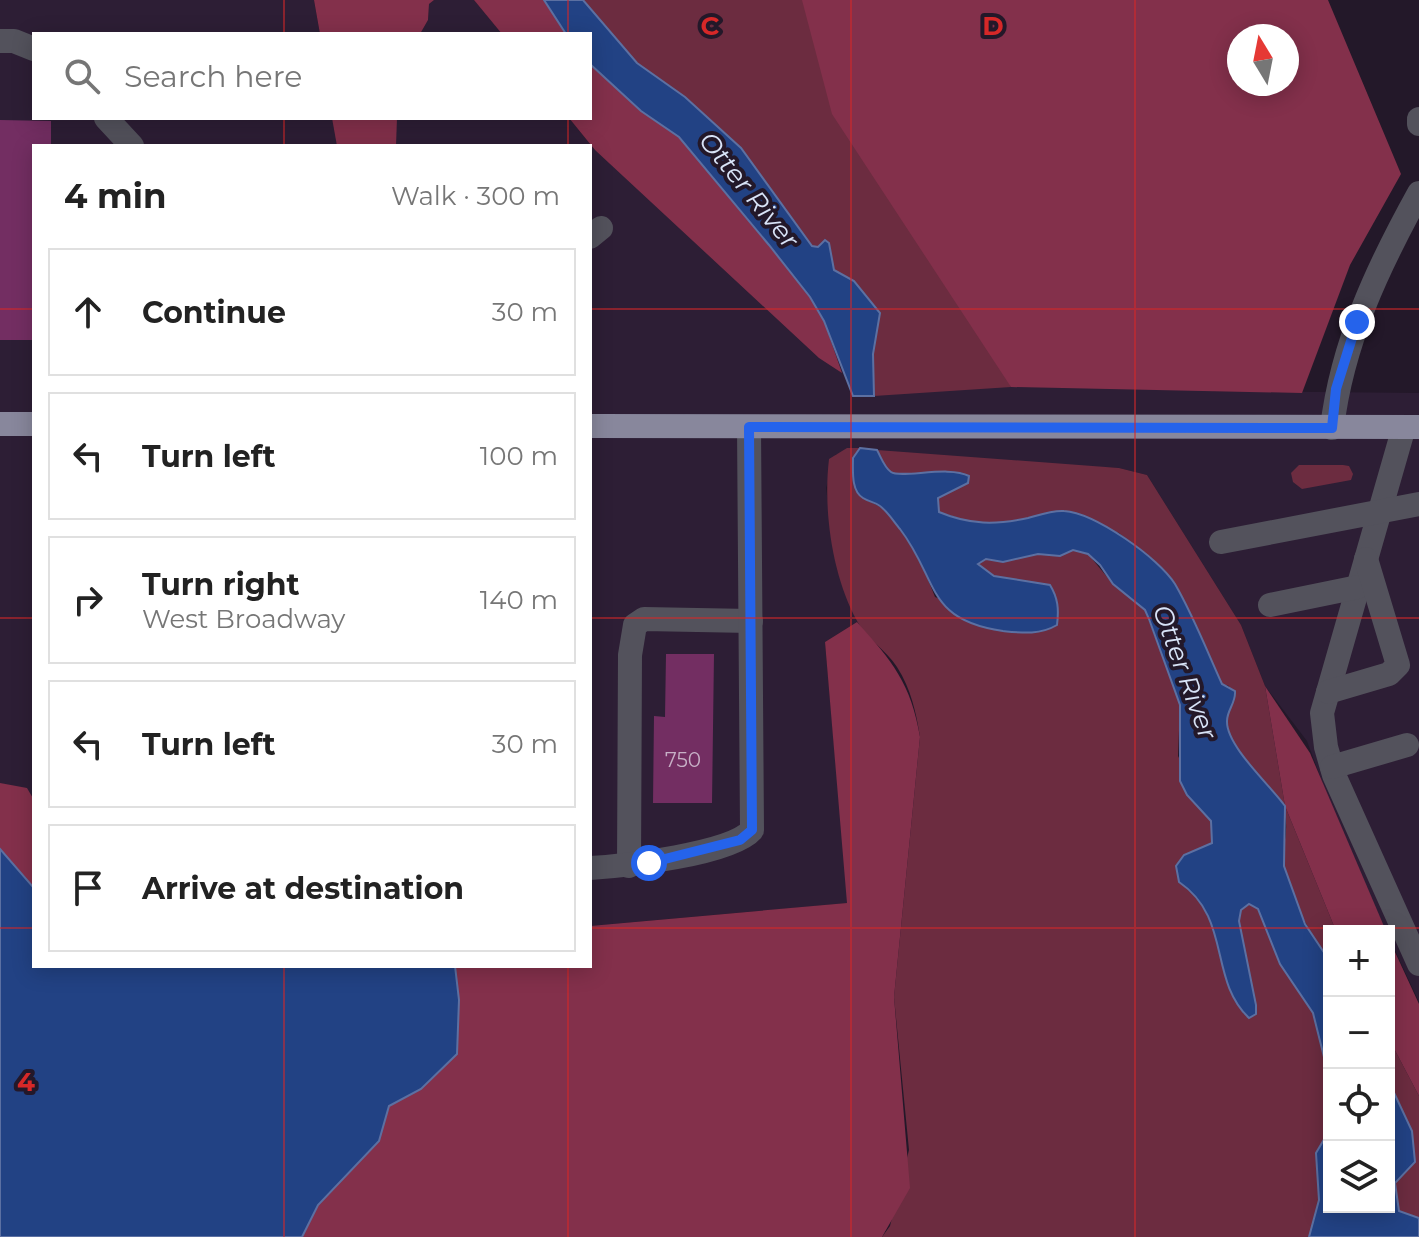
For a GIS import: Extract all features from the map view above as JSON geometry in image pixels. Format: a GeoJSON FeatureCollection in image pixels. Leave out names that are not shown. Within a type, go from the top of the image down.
{"type":"FeatureCollection","features":[{"type":"Feature","properties":{"kind":"main road"},"geometry":{"type":"LineString","coordinates":[[0,424],[32,424]]}},
{"type":"Feature","properties":{"kind":"main road"},"geometry":{"type":"LineString","coordinates":[[592,426],[1411,427]]}},
{"type":"Feature","properties":{"kind":"lane"},"geometry":{"type":"LineString","coordinates":[[0,41],[14,41],[32,48]]}},
{"type":"Feature","properties":{"kind":"lane"},"geometry":{"type":"LineString","coordinates":[[108,120],[130,144]]}},
{"type":"Feature","properties":{"kind":"lane"},"geometry":{"type":"LineString","coordinates":[[1332,428],[1336,389],[1357,322],[1419,193]]}},
{"type":"Feature","properties":{"kind":"lane"},"geometry":{"type":"LineString","coordinates":[[592,868],[629,866],[740,840],[752,830],[749,427]]}},
{"type":"Feature","properties":{"kind":"lane"},"geometry":{"type":"LineString","coordinates":[[1411,427],[1380,510],[1322,713],[1332,767],[1410,923],[1419,964]]}},
{"type":"Feature","properties":{"kind":"lane"},"geometry":{"type":"LineString","coordinates":[[1221,542],[1419,504]]}},
{"type":"Feature","properties":{"kind":"lane"},"geometry":{"type":"LineString","coordinates":[[1328,692],[1389,674],[1398,665],[1366,559]]}},
{"type":"Feature","properties":{"kind":"lane"},"geometry":{"type":"LineString","coordinates":[[1270,605],[1358,587]]}},
{"type":"Feature","properties":{"kind":"lane"},"geometry":{"type":"LineString","coordinates":[[629,866],[630,655],[635,625],[644,619],[751,621]]}},
{"type":"Feature","properties":{"kind":"lane"},"geometry":{"type":"LineString","coordinates":[[1332,767],[1407,745]]}},
{"type":"Feature","properties":{"kind":"shaded area"},"geometry":{"type":"Polygon","coordinates":[[[0,0],[314,0],[320,32],[32,32],[32,120],[571,120],[590,144],[32,144],[32,886],[0,849],[0,0]]]}},
{"type":"Feature","properties":{"kind":"shaded area"},"geometry":{"type":"Polygon","coordinates":[[[314,0],[434,0],[429,4],[428,20],[421,32],[320,32],[314,0]]]}},
{"type":"Feature","properties":{"kind":"shaded area"},"geometry":{"type":"Polygon","coordinates":[[[434,0],[474,0],[500,32],[421,32],[428,20],[429,4],[434,0]]]}},
{"type":"Feature","properties":{"kind":"shaded area"},"geometry":{"type":"Polygon","coordinates":[[[474,0],[544,0],[565,32],[500,32],[474,0]]]}},
{"type":"Feature","properties":{"kind":"shaded area"},"geometry":{"type":"Polygon","coordinates":[[[569,0],[883,0],[1011,387],[874,396],[873,381],[837,300],[589,32],[569,0]]]}},
{"type":"Feature","properties":{"kind":"shaded area"},"geometry":{"type":"Polygon","coordinates":[[[802,0],[1328,0],[1401,174],[1350,265],[1302,393],[1011,387],[832,114],[802,0]]]}},
{"type":"Feature","properties":{"kind":"shaded area"},"geometry":{"type":"Polygon","coordinates":[[[592,66],[641,111],[679,137],[769,245],[810,297],[824,321],[842,373],[819,358],[590,144],[571,120],[592,120],[592,66]]]}},
{"type":"Feature","properties":{"kind":"shaded area"},"geometry":{"type":"Polygon","coordinates":[[[332,120],[397,120],[396,144],[337,144],[332,120]]]}},
{"type":"Feature","properties":{"kind":"shaded area"},"geometry":{"type":"Polygon","coordinates":[[[592,146],[1209,391],[1419,393],[1419,1002],[1395,950],[1395,925],[1383,925],[1344,841],[1307,741],[1265,686],[1241,625],[1147,475],[1119,468],[836,454],[826,488],[837,569],[857,622],[825,642],[848,903],[592,926],[592,146]]]}},
{"type":"Feature","properties":{"kind":"shaded area"},"geometry":{"type":"Polygon","coordinates":[[[847,448],[860,448],[853,458],[858,494],[882,508],[901,530],[935,597],[1012,630],[1043,631],[1057,625],[1015,580],[994,576],[978,564],[986,559],[1003,561],[1038,553],[1060,556],[1073,550],[1088,554],[1113,584],[1145,610],[1180,705],[1178,756],[1211,821],[1213,843],[1184,855],[1179,882],[1194,895],[1212,926],[1228,979],[1244,1014],[1255,1014],[1256,1005],[1239,921],[1241,910],[1250,904],[1258,909],[1280,964],[1313,1013],[1323,1053],[1323,1141],[1316,1153],[1319,1200],[1309,1237],[882,1237],[890,1226],[909,1150],[894,997],[920,737],[906,684],[897,667],[857,621],[841,583],[831,542],[827,499],[829,459],[847,448]]]}},
{"type":"Feature","properties":{"kind":"shaded area"},"geometry":{"type":"Polygon","coordinates":[[[877,450],[1119,468],[1147,475],[1241,625],[1265,686],[1285,806],[1334,925],[1323,925],[1323,951],[1302,915],[1287,879],[1283,860],[1285,817],[1280,805],[1230,734],[1227,723],[1229,686],[1222,684],[1173,580],[1119,533],[1063,511],[1001,524],[975,523],[939,512],[938,498],[968,483],[963,473],[895,473],[886,467],[877,450]]]}},
{"type":"Feature","properties":{"kind":"shaded area"},"geometry":{"type":"Polygon","coordinates":[[[1299,465],[1349,466],[1353,474],[1351,480],[1302,489],[1293,482],[1291,473],[1299,465]]]}},
{"type":"Feature","properties":{"kind":"shaded area"},"geometry":{"type":"Polygon","coordinates":[[[857,622],[898,674],[911,702],[920,737],[894,997],[910,1188],[882,1237],[302,1237],[318,1205],[379,1141],[389,1106],[421,1089],[459,1000],[455,968],[592,968],[592,926],[847,903],[825,642],[857,622]]]}},
{"type":"Feature","properties":{"kind":"shaded area"},"geometry":{"type":"Polygon","coordinates":[[[1265,686],[1310,753],[1383,925],[1334,925],[1285,806],[1265,686]]]}},
{"type":"Feature","properties":{"kind":"shaded area"},"geometry":{"type":"Polygon","coordinates":[[[0,783],[27,788],[32,797],[32,886],[0,849],[0,783]]]}},
{"type":"Feature","properties":{"kind":"shaded area"},"geometry":{"type":"Polygon","coordinates":[[[1395,952],[1419,1004],[1419,1096],[1395,1050],[1395,952]]]}},
{"type":"Feature","properties":{"kind":"shaded area"},"geometry":{"type":"Polygon","coordinates":[[[1395,1050],[1419,1096],[1419,1218],[1399,1211],[1395,1183],[1415,1162],[1412,1131],[1395,1095],[1395,1050]]]}},
{"type":"Feature","properties":{"kind":"water","name":"Otter River"},"geometry":{"type":"Polygon","coordinates":[[[544,0],[583,0],[637,63],[685,97],[741,148],[812,246],[818,247],[825,240],[829,243],[834,270],[854,281],[880,313],[873,354],[874,396],[853,396],[824,321],[810,297],[679,137],[641,111],[592,66],[592,32],[565,32],[544,0]]]}},
{"type":"Feature","properties":{"kind":"water","name":"Otter River"},"geometry":{"type":"Polygon","coordinates":[[[860,448],[877,450],[886,467],[896,474],[950,472],[969,476],[968,483],[938,498],[939,512],[961,519],[994,523],[1055,511],[1077,514],[1125,538],[1167,573],[1194,621],[1222,684],[1235,691],[1227,721],[1234,742],[1285,806],[1284,866],[1305,924],[1323,951],[1323,1053],[1313,1013],[1280,964],[1258,909],[1249,904],[1241,910],[1239,921],[1256,1005],[1256,1014],[1249,1018],[1228,985],[1207,913],[1196,897],[1179,882],[1176,866],[1184,855],[1212,843],[1211,821],[1187,795],[1180,781],[1180,705],[1145,610],[1113,584],[1088,554],[1073,550],[1060,556],[1038,554],[1003,562],[986,559],[978,564],[994,576],[1050,585],[1057,604],[1057,625],[1038,632],[1003,631],[959,618],[937,595],[891,517],[856,491],[853,458],[860,448]]]}},
{"type":"Feature","properties":{"kind":"water"},"geometry":{"type":"Polygon","coordinates":[[[0,849],[32,886],[32,968],[455,968],[459,1000],[457,1054],[421,1089],[389,1106],[379,1141],[318,1205],[302,1237],[0,1237],[0,849]]]}},
{"type":"Feature","properties":{"kind":"water"},"geometry":{"type":"Polygon","coordinates":[[[1395,1095],[1412,1131],[1415,1162],[1395,1183],[1395,1095]]]}},
{"type":"Feature","properties":{"kind":"water"},"geometry":{"type":"Polygon","coordinates":[[[1323,1141],[1323,1213],[1395,1213],[1395,1183],[1399,1211],[1419,1218],[1419,1237],[1309,1237],[1319,1200],[1316,1153],[1323,1141]]]}},
{"type":"Feature","properties":{"kind":"building"},"geometry":{"type":"Polygon","coordinates":[[[0,120],[51,121],[51,144],[32,144],[32,340],[0,340],[0,120]]]}},
{"type":"Feature","properties":{"kind":"building"},"geometry":{"type":"Polygon","coordinates":[[[666,654],[714,654],[712,803],[653,803],[654,716],[665,717],[666,654]]]}},
{"type":"Feature","properties":{"kind":"route"},"geometry":{"type":"LineString","coordinates":[[649,863],[740,840],[752,830],[749,427],[1332,428],[1336,389],[1357,322]]}}]}
